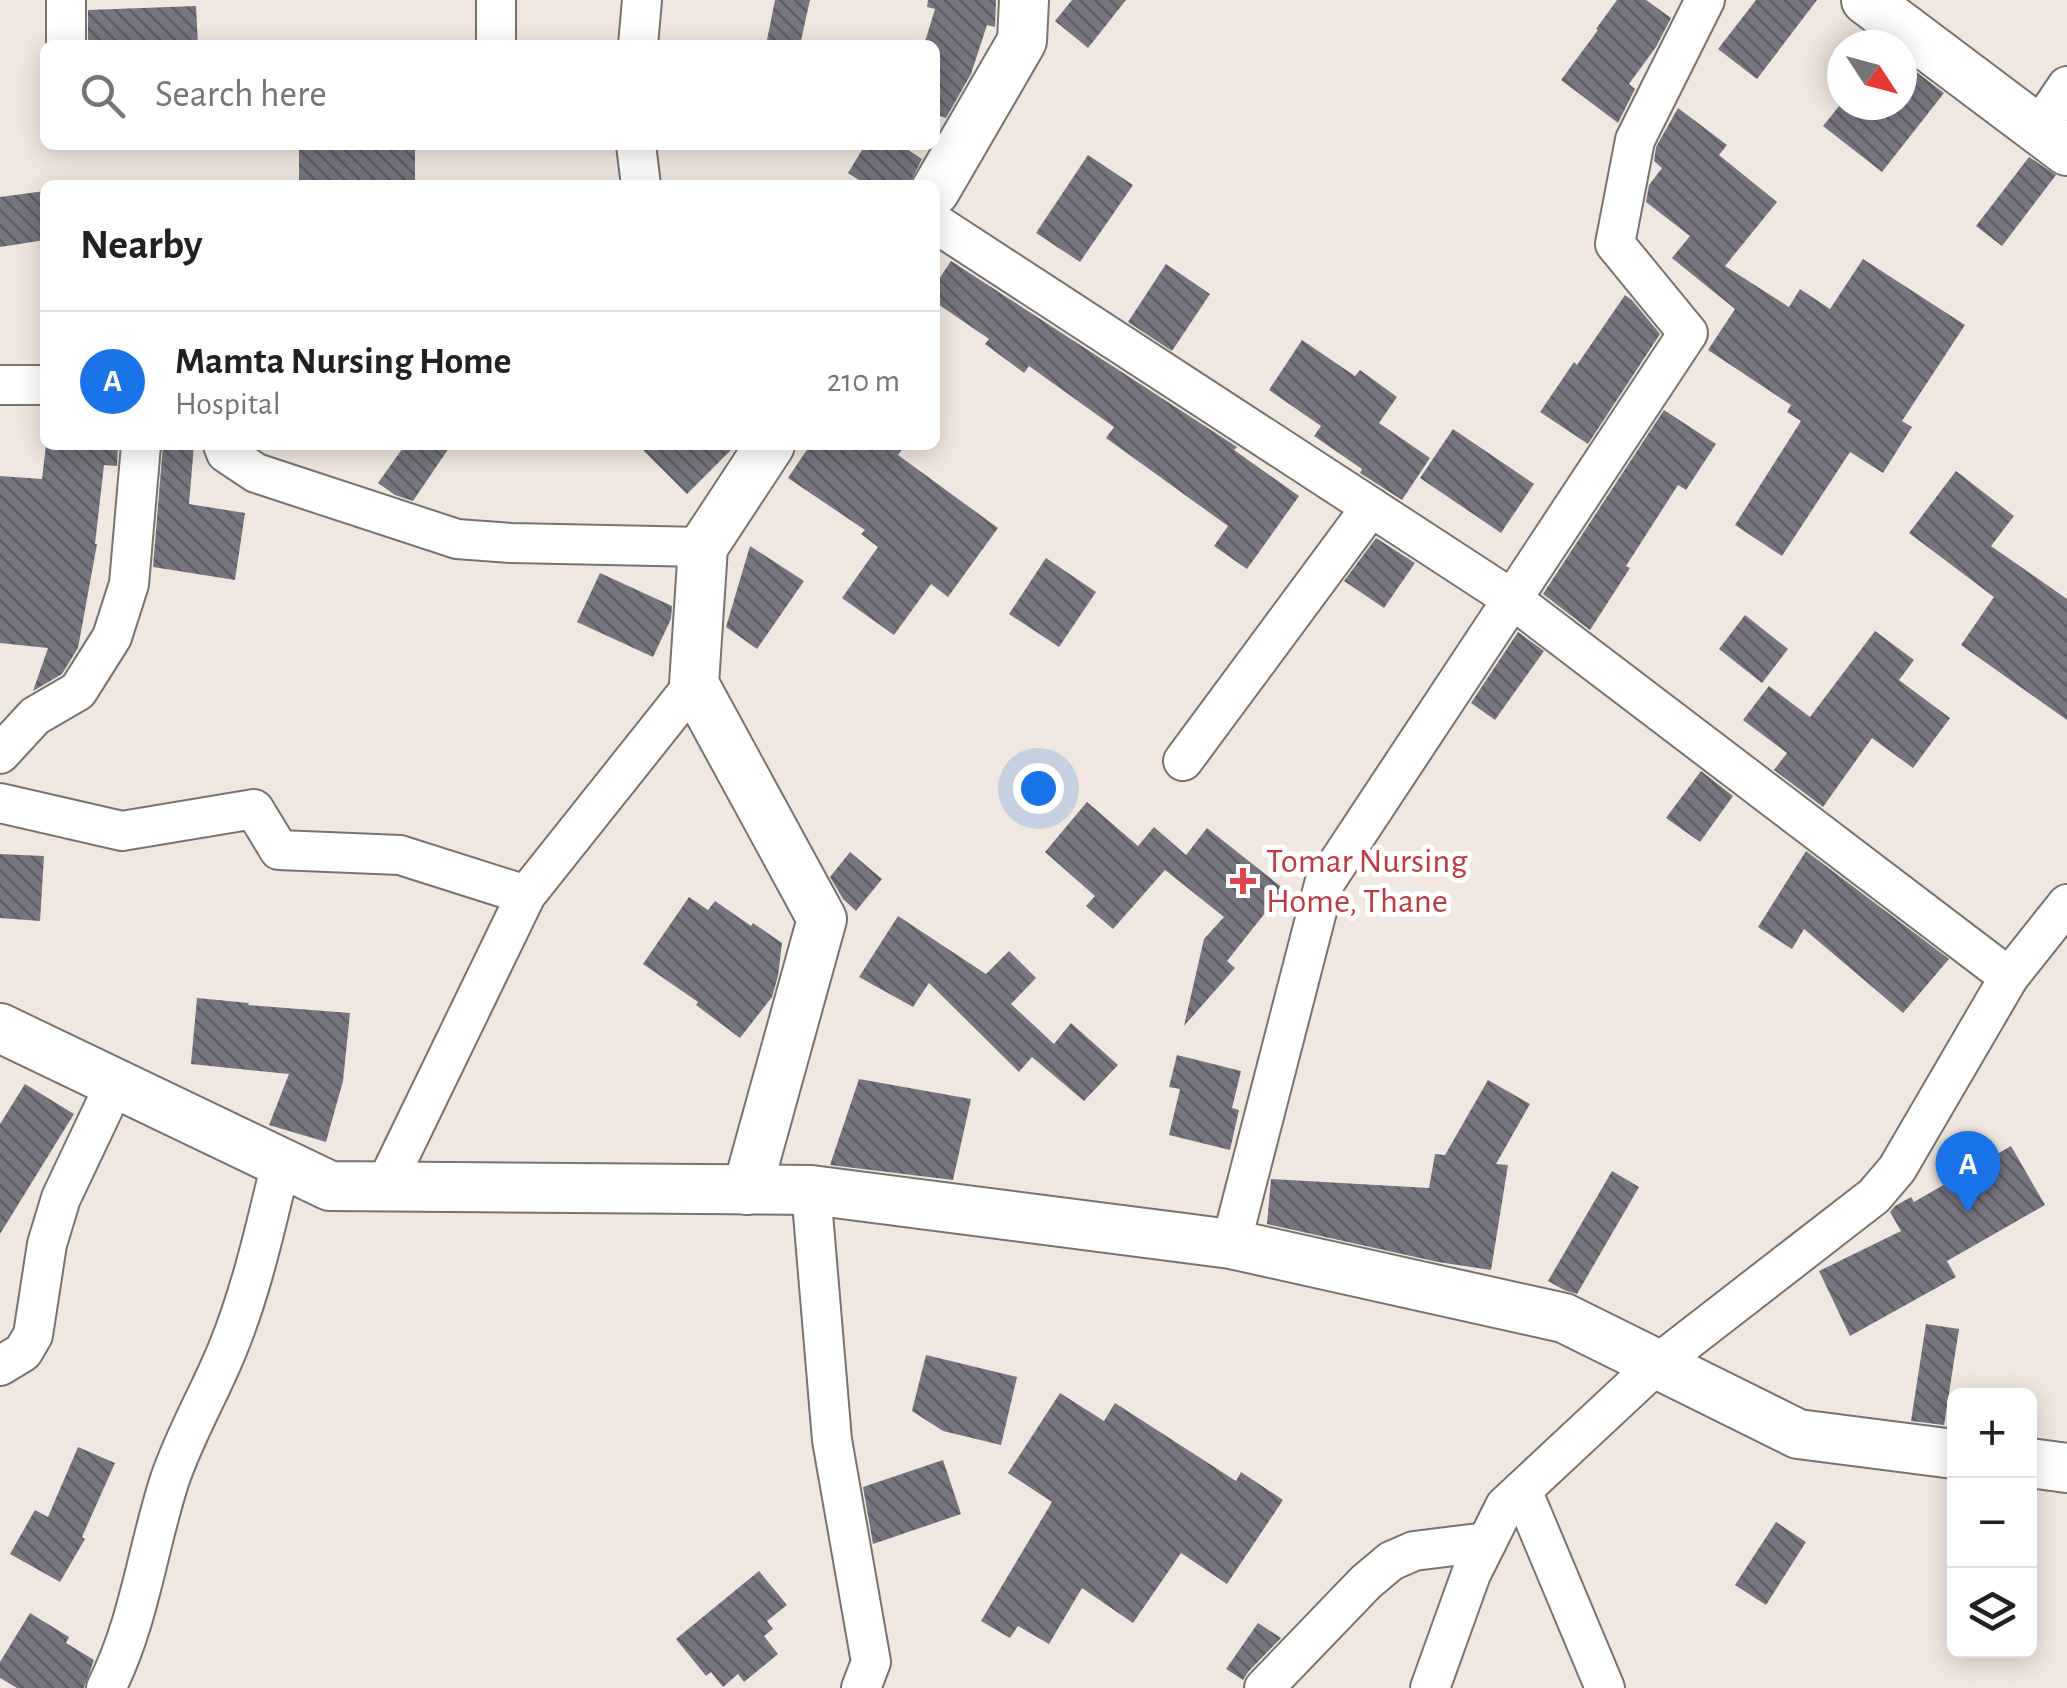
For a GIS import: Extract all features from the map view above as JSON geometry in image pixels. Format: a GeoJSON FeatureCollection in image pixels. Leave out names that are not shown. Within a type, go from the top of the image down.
{"type":"FeatureCollection","features":[{"type":"Feature","properties":{"kind":"street"},"geometry":{"type":"LineString","coordinates":[[66,0],[66,40]]}},
{"type":"Feature","properties":{"kind":"street"},"geometry":{"type":"LineString","coordinates":[[496,0],[496,40]]}},
{"type":"Feature","properties":{"kind":"street"},"geometry":{"type":"LineString","coordinates":[[638,40],[642,0]]}},
{"type":"Feature","properties":{"kind":"street"},"geometry":{"type":"LineString","coordinates":[[940,182],[1022,41],[1024,0]]}},
{"type":"Feature","properties":{"kind":"street"},"geometry":{"type":"LineString","coordinates":[[1231,1244],[1324,884],[1688,334],[1615,244],[1635,140],[1705,0]]}},
{"type":"Feature","properties":{"kind":"street"},"geometry":{"type":"LineString","coordinates":[[1866,0],[2053,140],[2067,86]]}},
{"type":"Feature","properties":{"kind":"street"},"geometry":{"type":"LineString","coordinates":[[637,150],[641,180]]}},
{"type":"Feature","properties":{"kind":"street"},"geometry":{"type":"LineString","coordinates":[[940,226],[1512,599],[2008,977]]}},
{"type":"Feature","properties":{"kind":"street"},"geometry":{"type":"LineString","coordinates":[[0,385],[40,386]]}},
{"type":"Feature","properties":{"kind":"street"},"geometry":{"type":"LineString","coordinates":[[0,754],[35,716],[78,691],[112,637],[129,584],[141,450]]}},
{"type":"Feature","properties":{"kind":"street"},"geometry":{"type":"LineString","coordinates":[[225,450],[256,473],[457,539],[703,548]]}},
{"type":"Feature","properties":{"kind":"street"},"geometry":{"type":"LineString","coordinates":[[747,1190],[822,919],[694,684],[703,548],[767,450]]}},
{"type":"Feature","properties":{"kind":"street"},"geometry":{"type":"LineString","coordinates":[[1183,761],[1371,507]]}},
{"type":"Feature","properties":{"kind":"street"},"geometry":{"type":"LineString","coordinates":[[385,1186],[526,895],[694,684]]}},
{"type":"Feature","properties":{"kind":"street"},"geometry":{"type":"LineString","coordinates":[[0,803],[122,830],[254,809],[279,850],[400,855],[526,895]]}},
{"type":"Feature","properties":{"kind":"street"},"geometry":{"type":"LineString","coordinates":[[1430,1688],[1471,1574],[1505,1506],[1656,1364],[1874,1196],[1897,1169],[2008,977],[2067,904]]}},
{"type":"Feature","properties":{"kind":"street"},"geometry":{"type":"LineString","coordinates":[[0,1028],[330,1186],[811,1190],[1231,1244],[1564,1318],[1798,1434],[1947,1453]]}},
{"type":"Feature","properties":{"kind":"street"},"geometry":{"type":"LineString","coordinates":[[0,1366],[23,1352],[33,1335],[47,1244],[61,1198],[115,1084]]}},
{"type":"Feature","properties":{"kind":"street"},"geometry":{"type":"LineString","coordinates":[[106,1688],[119,1662],[142,1588],[170,1480],[230,1345],[282,1163]]}},
{"type":"Feature","properties":{"kind":"street"},"geometry":{"type":"LineString","coordinates":[[811,1190],[832,1440],[872,1662],[861,1688]]}},
{"type":"Feature","properties":{"kind":"street"},"geometry":{"type":"LineString","coordinates":[[2037,1464],[2067,1468]]}},
{"type":"Feature","properties":{"kind":"street"},"geometry":{"type":"LineString","coordinates":[[1522,1490],[1604,1688]]}},
{"type":"Feature","properties":{"kind":"street"},"geometry":{"type":"LineString","coordinates":[[1264,1688],[1391,1561],[1414,1551],[1487,1542]]}},
{"type":"Feature","properties":{"kind":"building"},"geometry":{"type":"Polygon","coordinates":[[[775,0],[810,0],[801,40],[767,40],[775,0]]]}},
{"type":"Feature","properties":{"kind":"building"},"geometry":{"type":"Polygon","coordinates":[[[928,0],[996,0],[995,27],[987,25],[971,74],[946,118],[940,116],[940,40],[926,40],[935,9],[927,7],[928,0]]]}},
{"type":"Feature","properties":{"kind":"building"},"geometry":{"type":"Polygon","coordinates":[[[1072,0],[1126,0],[1088,48],[1055,21],[1072,0]]]}},
{"type":"Feature","properties":{"kind":"building"},"geometry":{"type":"Polygon","coordinates":[[[1617,0],[1646,0],[1671,18],[1629,84],[1635,89],[1618,123],[1561,80],[1617,0]]]}},
{"type":"Feature","properties":{"kind":"building"},"geometry":{"type":"Polygon","coordinates":[[[1756,0],[1817,0],[1757,79],[1718,49],[1756,0]]]}},
{"type":"Feature","properties":{"kind":"building"},"geometry":{"type":"Polygon","coordinates":[[[196,6],[198,40],[88,40],[88,10],[196,6]]]}},
{"type":"Feature","properties":{"kind":"building"},"geometry":{"type":"Polygon","coordinates":[[[1917,72],[1944,93],[1882,172],[1823,126],[1828,120],[1917,120],[1917,72]]]}},
{"type":"Feature","properties":{"kind":"building"},"geometry":{"type":"Polygon","coordinates":[[[1678,108],[1727,145],[1719,155],[1777,202],[1725,266],[1789,307],[1800,289],[1830,309],[1863,259],[1965,325],[1902,421],[1912,427],[1883,473],[1850,452],[1782,556],[1735,525],[1801,421],[1787,412],[1791,405],[1708,350],[1735,309],[1672,258],[1690,236],[1646,202],[1649,185],[1662,168],[1654,161],[1656,147],[1678,108]]]}},
{"type":"Feature","properties":{"kind":"building"},"geometry":{"type":"Polygon","coordinates":[[[299,150],[415,150],[415,180],[299,180],[299,150]]]}},
{"type":"Feature","properties":{"kind":"building"},"geometry":{"type":"Polygon","coordinates":[[[862,150],[908,150],[922,159],[912,180],[859,180],[848,173],[862,150]]]}},
{"type":"Feature","properties":{"kind":"building"},"geometry":{"type":"Polygon","coordinates":[[[1088,155],[1133,185],[1080,262],[1036,233],[1088,155]]]}},
{"type":"Feature","properties":{"kind":"building"},"geometry":{"type":"Polygon","coordinates":[[[2029,157],[2056,175],[2002,246],[1976,226],[2029,157]]]}},
{"type":"Feature","properties":{"kind":"building"},"geometry":{"type":"Polygon","coordinates":[[[40,192],[40,241],[0,247],[0,197],[40,192]]]}},
{"type":"Feature","properties":{"kind":"building"},"geometry":{"type":"Polygon","coordinates":[[[951,261],[1237,447],[1234,450],[1299,496],[1247,569],[1214,546],[1228,526],[1106,438],[1114,427],[1029,366],[1024,373],[985,344],[989,339],[940,305],[940,278],[951,261]]]}},
{"type":"Feature","properties":{"kind":"building"},"geometry":{"type":"Polygon","coordinates":[[[1166,264],[1210,294],[1172,351],[1128,322],[1166,264]]]}},
{"type":"Feature","properties":{"kind":"building"},"geometry":{"type":"Polygon","coordinates":[[[1625,295],[1660,334],[1588,444],[1540,412],[1625,295]]]}},
{"type":"Feature","properties":{"kind":"building"},"geometry":{"type":"Polygon","coordinates":[[[1302,340],[1355,376],[1360,370],[1397,397],[1379,423],[1430,458],[1402,500],[1314,436],[1321,426],[1269,390],[1302,340]]]}},
{"type":"Feature","properties":{"kind":"building"},"geometry":{"type":"Polygon","coordinates":[[[1664,410],[1716,444],[1686,490],[1678,485],[1590,630],[1543,594],[1664,410]]]}},
{"type":"Feature","properties":{"kind":"building"},"geometry":{"type":"Polygon","coordinates":[[[1453,429],[1534,484],[1501,533],[1420,478],[1453,429]]]}},
{"type":"Feature","properties":{"kind":"building"},"geometry":{"type":"Polygon","coordinates":[[[45,450],[118,450],[117,466],[104,465],[97,544],[78,648],[62,674],[33,691],[48,648],[0,643],[0,476],[42,479],[45,450]]]}},
{"type":"Feature","properties":{"kind":"building"},"geometry":{"type":"Polygon","coordinates":[[[163,450],[194,450],[189,504],[245,513],[235,580],[153,567],[163,450]]]}},
{"type":"Feature","properties":{"kind":"building"},"geometry":{"type":"Polygon","coordinates":[[[401,450],[448,450],[413,501],[378,483],[401,450]]]}},
{"type":"Feature","properties":{"kind":"building"},"geometry":{"type":"Polygon","coordinates":[[[643,450],[731,450],[687,494],[643,450]]]}},
{"type":"Feature","properties":{"kind":"building"},"geometry":{"type":"Polygon","coordinates":[[[807,450],[902,450],[898,455],[998,528],[948,597],[931,584],[894,635],[842,598],[878,547],[861,534],[865,530],[788,478],[807,450]]]}},
{"type":"Feature","properties":{"kind":"building"},"geometry":{"type":"Polygon","coordinates":[[[1956,471],[2014,516],[1991,546],[2067,599],[2067,720],[1961,645],[1994,597],[1909,533],[1956,471]]]}},
{"type":"Feature","properties":{"kind":"building"},"geometry":{"type":"Polygon","coordinates":[[[1376,538],[1415,563],[1384,608],[1344,581],[1376,538]]]}},
{"type":"Feature","properties":{"kind":"building"},"geometry":{"type":"Polygon","coordinates":[[[750,546],[804,581],[757,649],[726,627],[750,546]]]}},
{"type":"Feature","properties":{"kind":"building"},"geometry":{"type":"Polygon","coordinates":[[[1046,558],[1096,592],[1059,647],[1009,614],[1046,558]]]}},
{"type":"Feature","properties":{"kind":"building"},"geometry":{"type":"Polygon","coordinates":[[[600,573],[672,606],[671,619],[653,657],[577,622],[600,573]]]}},
{"type":"Feature","properties":{"kind":"building"},"geometry":{"type":"Polygon","coordinates":[[[1745,615],[1788,649],[1762,683],[1719,649],[1745,615]]]}},
{"type":"Feature","properties":{"kind":"building"},"geometry":{"type":"Polygon","coordinates":[[[1875,631],[1914,660],[1899,680],[1950,718],[1913,768],[1872,738],[1823,807],[1774,770],[1787,753],[1743,720],[1769,686],[1810,717],[1875,631]]]}},
{"type":"Feature","properties":{"kind":"building"},"geometry":{"type":"Polygon","coordinates":[[[1518,632],[1544,651],[1495,720],[1471,703],[1518,632]]]}},
{"type":"Feature","properties":{"kind":"building"},"geometry":{"type":"Polygon","coordinates":[[[1701,771],[1733,796],[1700,842],[1666,818],[1701,771]]]}},
{"type":"Feature","properties":{"kind":"building"},"geometry":{"type":"Polygon","coordinates":[[[1087,802],[1138,846],[1154,827],[1186,855],[1207,828],[1284,889],[1227,961],[1235,968],[1184,1026],[1204,939],[1224,917],[1165,870],[1113,929],[1086,906],[1095,896],[1045,852],[1087,802]]]}},
{"type":"Feature","properties":{"kind":"building"},"geometry":{"type":"Polygon","coordinates":[[[1806,851],[1949,959],[1903,1013],[1804,929],[1792,949],[1758,927],[1806,851]]]}},
{"type":"Feature","properties":{"kind":"building"},"geometry":{"type":"Polygon","coordinates":[[[850,852],[882,879],[856,911],[843,899],[830,877],[850,852]]]}},
{"type":"Feature","properties":{"kind":"building"},"geometry":{"type":"Polygon","coordinates":[[[0,854],[44,856],[40,921],[0,918],[0,854]]]}},
{"type":"Feature","properties":{"kind":"building"},"geometry":{"type":"Polygon","coordinates":[[[689,897],[708,910],[715,901],[782,943],[772,997],[740,1038],[696,1005],[698,1002],[643,964],[689,897]]]}},
{"type":"Feature","properties":{"kind":"building"},"geometry":{"type":"Polygon","coordinates":[[[898,916],[986,974],[1009,951],[1036,978],[1011,1004],[1054,1044],[1071,1023],[1118,1065],[1084,1101],[1032,1057],[1019,1072],[929,983],[913,1007],[859,977],[898,916]]]}},
{"type":"Feature","properties":{"kind":"building"},"geometry":{"type":"Polygon","coordinates":[[[197,998],[350,1013],[343,1081],[326,1142],[269,1125],[289,1074],[191,1064],[197,998]]]}},
{"type":"Feature","properties":{"kind":"building"},"geometry":{"type":"Polygon","coordinates":[[[1177,1055],[1241,1071],[1232,1108],[1239,1110],[1230,1150],[1169,1135],[1180,1089],[1169,1087],[1177,1055]]]}},
{"type":"Feature","properties":{"kind":"building"},"geometry":{"type":"Polygon","coordinates":[[[859,1079],[971,1099],[953,1180],[830,1165],[859,1079]]]}},
{"type":"Feature","properties":{"kind":"building"},"geometry":{"type":"Polygon","coordinates":[[[1488,1080],[1530,1104],[1496,1164],[1508,1165],[1491,1270],[1267,1224],[1271,1179],[1429,1188],[1435,1154],[1445,1155],[1488,1080]]]}},
{"type":"Feature","properties":{"kind":"building"},"geometry":{"type":"Polygon","coordinates":[[[25,1084],[74,1114],[0,1234],[0,1124],[25,1084]]]}},
{"type":"Feature","properties":{"kind":"building"},"geometry":{"type":"Polygon","coordinates":[[[2011,1146],[2045,1205],[1947,1261],[1956,1277],[1850,1336],[1819,1271],[1901,1231],[1890,1212],[1895,1206],[1911,1197],[1914,1202],[2011,1146]]]}},
{"type":"Feature","properties":{"kind":"building"},"geometry":{"type":"Polygon","coordinates":[[[1612,1171],[1639,1187],[1577,1294],[1564,1290],[1548,1281],[1612,1171]]]}},
{"type":"Feature","properties":{"kind":"building"},"geometry":{"type":"Polygon","coordinates":[[[1926,1324],[1959,1329],[1944,1425],[1911,1421],[1926,1324]]]}},
{"type":"Feature","properties":{"kind":"building"},"geometry":{"type":"Polygon","coordinates":[[[926,1355],[1017,1377],[1001,1445],[943,1431],[912,1411],[926,1355]]]}},
{"type":"Feature","properties":{"kind":"building"},"geometry":{"type":"Polygon","coordinates":[[[1060,1393],[1104,1421],[1115,1403],[1236,1481],[1241,1472],[1283,1500],[1227,1584],[1181,1553],[1133,1623],[1082,1588],[1049,1644],[1018,1626],[1010,1638],[981,1621],[1052,1502],[1008,1473],[1060,1393]]]}},
{"type":"Feature","properties":{"kind":"building"},"geometry":{"type":"Polygon","coordinates":[[[78,1447],[115,1463],[82,1537],[85,1539],[60,1582],[10,1554],[35,1510],[48,1517],[78,1447]]]}},
{"type":"Feature","properties":{"kind":"building"},"geometry":{"type":"Polygon","coordinates":[[[943,1460],[961,1514],[873,1544],[863,1487],[943,1460]]]}},
{"type":"Feature","properties":{"kind":"building"},"geometry":{"type":"Polygon","coordinates":[[[1776,1522],[1806,1542],[1766,1605],[1735,1585],[1776,1522]]]}},
{"type":"Feature","properties":{"kind":"building"},"geometry":{"type":"Polygon","coordinates":[[[759,1571],[787,1605],[767,1621],[773,1629],[764,1636],[778,1654],[744,1682],[738,1674],[723,1687],[711,1672],[706,1676],[676,1639],[759,1571]]]}},
{"type":"Feature","properties":{"kind":"building"},"geometry":{"type":"Polygon","coordinates":[[[30,1613],[69,1637],[66,1643],[94,1660],[84,1688],[17,1688],[0,1678],[0,1662],[30,1613]]]}},
{"type":"Feature","properties":{"kind":"building"},"geometry":{"type":"Polygon","coordinates":[[[1258,1623],[1281,1638],[1243,1680],[1226,1669],[1258,1623]]]}},
{"type":"Feature","properties":{"kind":"place","name":"Tomar Nursing Home, Thane"},"geometry":{"type":"Point","coordinates":[1243,881]}},
{"type":"Feature","properties":{"kind":"place","name":"Mamta Nursing Home"},"geometry":{"type":"Point","coordinates":[1968,1213]}}]}
